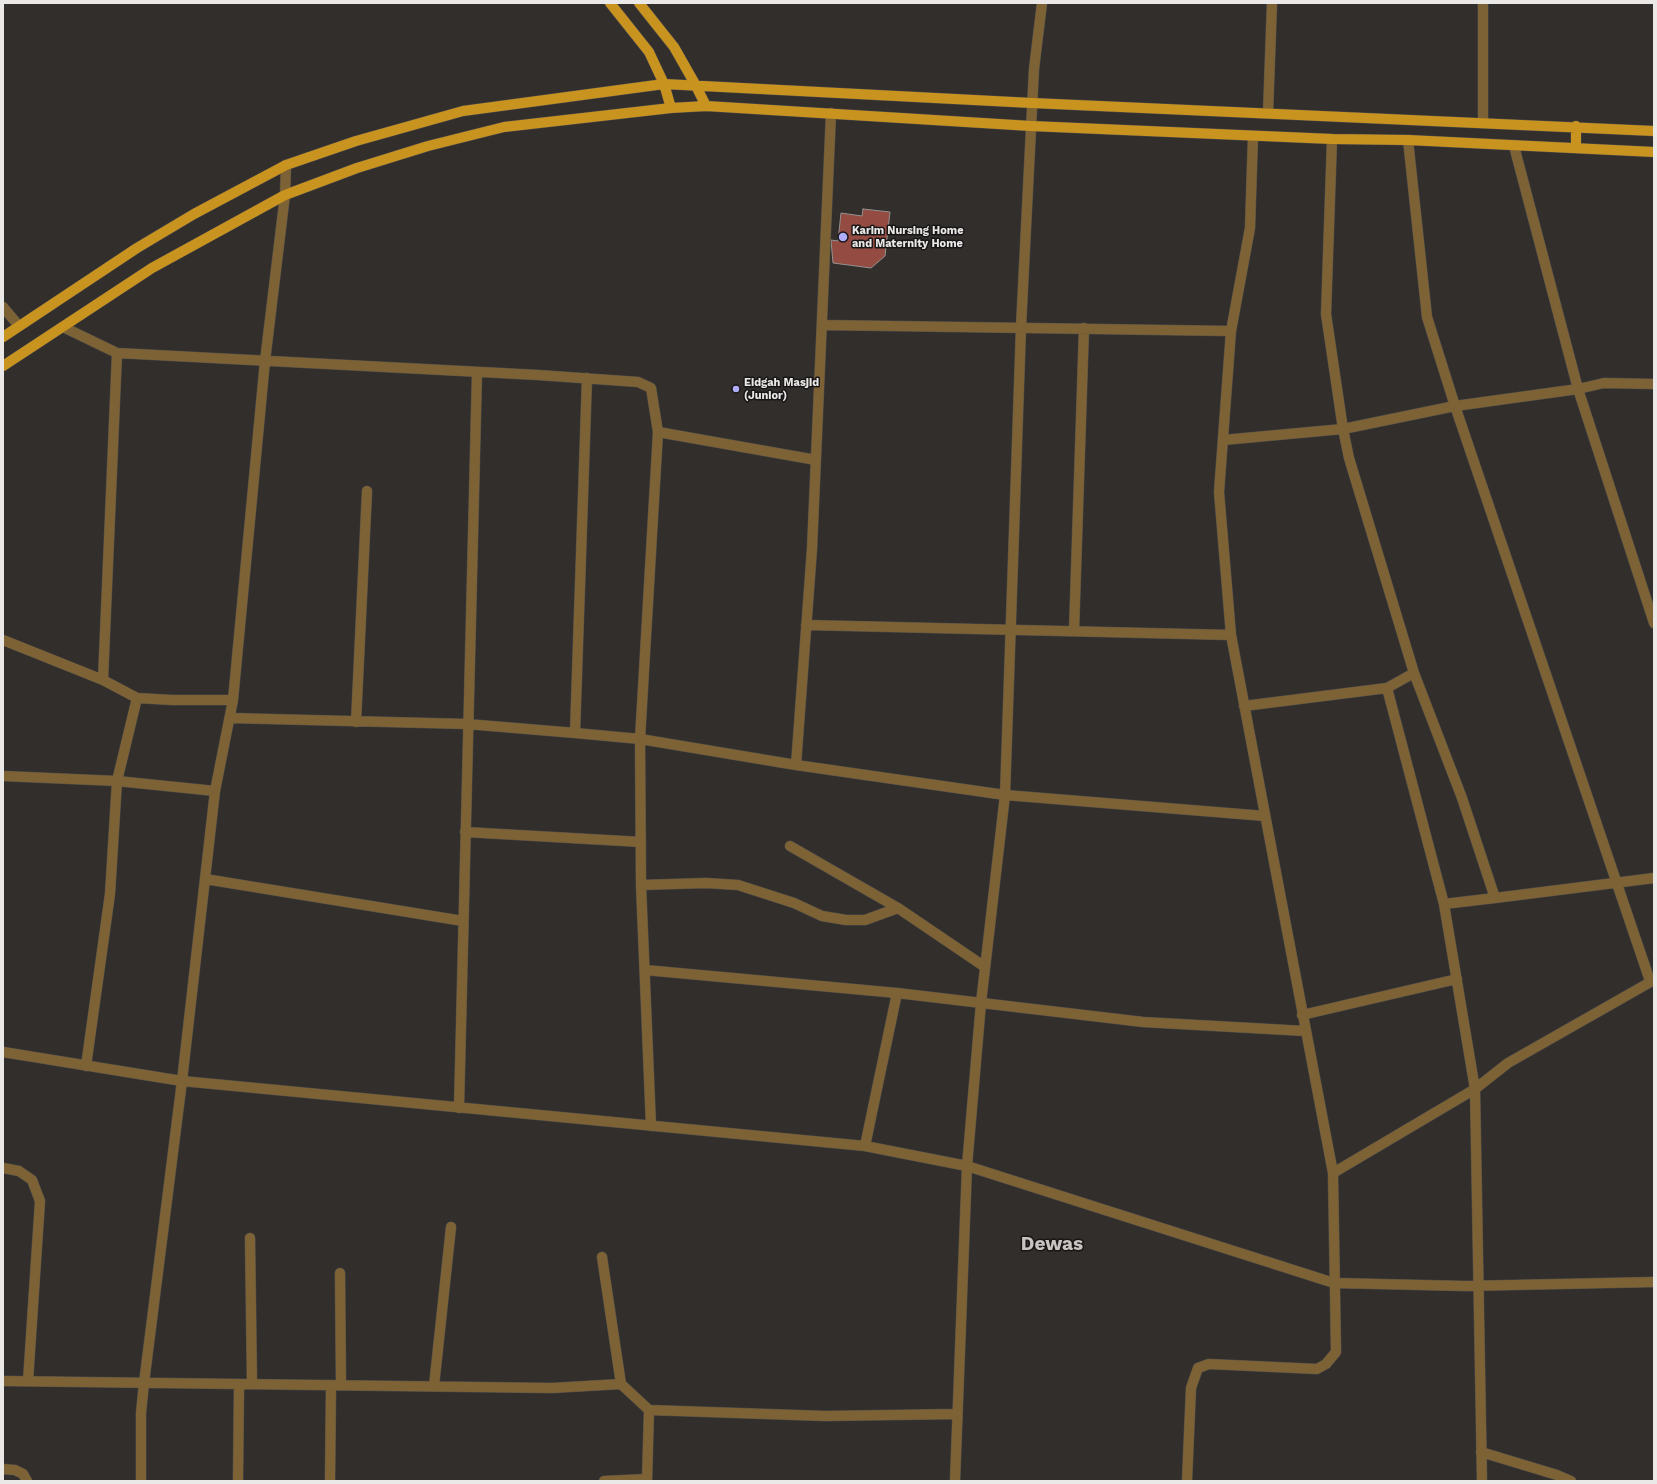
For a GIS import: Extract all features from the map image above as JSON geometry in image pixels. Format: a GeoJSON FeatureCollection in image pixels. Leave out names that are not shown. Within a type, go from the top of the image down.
{"type":"FeatureCollection","features":[{"type":"Feature","properties":{"kind":"main road"},"geometry":{"type":"LineString","coordinates":[[610,3],[648,52],[664,84],[672,108]]}},
{"type":"Feature","properties":{"kind":"main road"},"geometry":{"type":"LineString","coordinates":[[639,3],[674,47],[696,84],[706,106]]}},
{"type":"Feature","properties":{"kind":"main road"},"geometry":{"type":"LineString","coordinates":[[3,337],[143,244],[194,214],[286,165],[356,141],[463,111],[664,84],[696,84],[1032,103],[1576,126],[1654,131]]}},
{"type":"Feature","properties":{"kind":"main road"},"geometry":{"type":"LineString","coordinates":[[3,366],[152,268],[285,195],[357,168],[392,157],[428,146],[504,127],[672,108],[706,106],[1031,126],[1332,139],[1408,140],[1654,152]]}},
{"type":"Feature","properties":{"kind":"main road"},"geometry":{"type":"LineString","coordinates":[[1576,126],[1576,148]]}},
{"type":"Feature","properties":{"kind":"street"},"geometry":{"type":"LineString","coordinates":[[955,1481],[967,1166],[980,1003],[1005,795],[1021,327],[1034,69],[1042,3]]}},
{"type":"Feature","properties":{"kind":"street"},"geometry":{"type":"LineString","coordinates":[[1268,113],[1272,3]]}},
{"type":"Feature","properties":{"kind":"street"},"geometry":{"type":"LineString","coordinates":[[1483,3],[1483,122]]}},
{"type":"Feature","properties":{"kind":"street"},"geometry":{"type":"LineString","coordinates":[[796,765],[816,460],[831,113]]}},
{"type":"Feature","properties":{"kind":"street"},"geometry":{"type":"LineString","coordinates":[[1187,1481],[1191,1388],[1198,1368],[1209,1364],[1318,1369],[1326,1364],[1336,1352],[1333,1173],[1231,635],[1219,492],[1231,331],[1250,228],[1252,136]]}},
{"type":"Feature","properties":{"kind":"street"},"geometry":{"type":"LineString","coordinates":[[1332,139],[1326,314],[1343,429],[1349,458],[1414,673],[1462,798],[1495,898]]}},
{"type":"Feature","properties":{"kind":"street"},"geometry":{"type":"LineString","coordinates":[[1333,1173],[1475,1089],[1508,1064],[1652,980],[1617,882],[1455,406],[1427,317],[1408,140]]}},
{"type":"Feature","properties":{"kind":"street"},"geometry":{"type":"LineString","coordinates":[[1514,146],[1578,389],[1654,623]]}},
{"type":"Feature","properties":{"kind":"street"},"geometry":{"type":"LineString","coordinates":[[141,1481],[141,1413],[144,1383],[182,1081],[216,791],[233,700],[265,361],[285,195],[286,165]]}},
{"type":"Feature","properties":{"kind":"street"},"geometry":{"type":"LineString","coordinates":[[3,307],[19,326]]}},
{"type":"Feature","properties":{"kind":"street"},"geometry":{"type":"LineString","coordinates":[[823,324],[1231,331]]}},
{"type":"Feature","properties":{"kind":"street"},"geometry":{"type":"LineString","coordinates":[[63,327],[117,353],[587,378],[638,382],[651,388],[658,432],[640,739],[641,885],[651,1126]]}},
{"type":"Feature","properties":{"kind":"street"},"geometry":{"type":"LineString","coordinates":[[1074,631],[1084,328]]}},
{"type":"Feature","properties":{"kind":"street"},"geometry":{"type":"LineString","coordinates":[[103,680],[117,353]]}},
{"type":"Feature","properties":{"kind":"street"},"geometry":{"type":"LineString","coordinates":[[459,1108],[476,372]]}},
{"type":"Feature","properties":{"kind":"street"},"geometry":{"type":"LineString","coordinates":[[575,733],[587,378]]}},
{"type":"Feature","properties":{"kind":"street"},"geometry":{"type":"LineString","coordinates":[[1223,440],[1343,429],[1455,406],[1604,384],[1654,384]]}},
{"type":"Feature","properties":{"kind":"street"},"geometry":{"type":"LineString","coordinates":[[658,432],[816,460]]}},
{"type":"Feature","properties":{"kind":"street"},"geometry":{"type":"LineString","coordinates":[[356,722],[367,490]]}},
{"type":"Feature","properties":{"kind":"street"},"geometry":{"type":"LineString","coordinates":[[806,625],[1231,635]]}},
{"type":"Feature","properties":{"kind":"street"},"geometry":{"type":"LineString","coordinates":[[3,640],[103,680],[137,698],[172,700],[233,700]]}},
{"type":"Feature","properties":{"kind":"street"},"geometry":{"type":"LineString","coordinates":[[1244,706],[1387,688],[1414,673]]}},
{"type":"Feature","properties":{"kind":"street"},"geometry":{"type":"LineString","coordinates":[[1387,688],[1444,904],[1475,1089],[1482,1481]]}},
{"type":"Feature","properties":{"kind":"street"},"geometry":{"type":"LineString","coordinates":[[86,1066],[110,894],[117,781],[137,698]]}},
{"type":"Feature","properties":{"kind":"street"},"geometry":{"type":"LineString","coordinates":[[230,718],[468,724],[640,739],[796,765],[1005,795],[1265,816]]}},
{"type":"Feature","properties":{"kind":"street"},"geometry":{"type":"LineString","coordinates":[[3,776],[117,781],[216,791]]}},
{"type":"Feature","properties":{"kind":"street"},"geometry":{"type":"LineString","coordinates":[[465,832],[641,842]]}},
{"type":"Feature","properties":{"kind":"street"},"geometry":{"type":"LineString","coordinates":[[790,846],[898,908],[985,967]]}},
{"type":"Feature","properties":{"kind":"street"},"geometry":{"type":"LineString","coordinates":[[1444,904],[1654,878]]}},
{"type":"Feature","properties":{"kind":"street"},"geometry":{"type":"LineString","coordinates":[[205,880],[463,921]]}},
{"type":"Feature","properties":{"kind":"street"},"geometry":{"type":"LineString","coordinates":[[641,885],[706,883],[738,885],[794,903],[822,916],[846,920],[865,920],[898,908]]}},
{"type":"Feature","properties":{"kind":"street"},"geometry":{"type":"LineString","coordinates":[[645,970],[897,993],[1143,1022],[1305,1031]]}},
{"type":"Feature","properties":{"kind":"street"},"geometry":{"type":"LineString","coordinates":[[1302,1015],[1457,979]]}},
{"type":"Feature","properties":{"kind":"street"},"geometry":{"type":"LineString","coordinates":[[865,1146],[897,993]]}},
{"type":"Feature","properties":{"kind":"street"},"geometry":{"type":"LineString","coordinates":[[3,1052],[182,1081],[865,1146],[967,1166],[1334,1282],[1478,1286],[1654,1282]]}},
{"type":"Feature","properties":{"kind":"street"},"geometry":{"type":"LineString","coordinates":[[3,1168],[19,1171],[32,1180],[40,1201],[28,1381]]}},
{"type":"Feature","properties":{"kind":"street"},"geometry":{"type":"LineString","coordinates":[[434,1386],[451,1227]]}},
{"type":"Feature","properties":{"kind":"street"},"geometry":{"type":"LineString","coordinates":[[250,1238],[252,1384]]}},
{"type":"Feature","properties":{"kind":"street"},"geometry":{"type":"LineString","coordinates":[[602,1257],[621,1384],[648,1410],[825,1416],[957,1414]]}},
{"type":"Feature","properties":{"kind":"street"},"geometry":{"type":"LineString","coordinates":[[330,1481],[336,1385],[340,1273]]}},
{"type":"Feature","properties":{"kind":"street"},"geometry":{"type":"LineString","coordinates":[[3,1381],[552,1388],[621,1384]]}},
{"type":"Feature","properties":{"kind":"street"},"geometry":{"type":"LineString","coordinates":[[238,1481],[239,1384]]}},
{"type":"Feature","properties":{"kind":"street"},"geometry":{"type":"LineString","coordinates":[[604,1481],[647,1480],[648,1410]]}},
{"type":"Feature","properties":{"kind":"street"},"geometry":{"type":"LineString","coordinates":[[1481,1452],[1557,1475],[1571,1481]]}},
{"type":"Feature","properties":{"kind":"street"},"geometry":{"type":"LineString","coordinates":[[3,1469],[15,1470],[23,1474],[27,1481]]}},
{"type":"Feature","properties":{"kind":"building"},"geometry":{"type":"Polygon","coordinates":[[[863,209],[890,212],[885,256],[871,268],[833,263],[831,240],[838,241],[841,213],[862,216],[863,209]]]}},
{"type":"Feature","properties":{"kind":"place","name":"Karim Nursing Home and Maternity Home"},"geometry":{"type":"Point","coordinates":[843,237]}},
{"type":"Feature","properties":{"kind":"place","name":"Eidgah Masjid (Junior)"},"geometry":{"type":"Point","coordinates":[736,389]}},
{"type":"Feature","properties":{"kind":"district","name":"Dewas"},"geometry":{"type":"Point","coordinates":[1052,1244]}}]}
